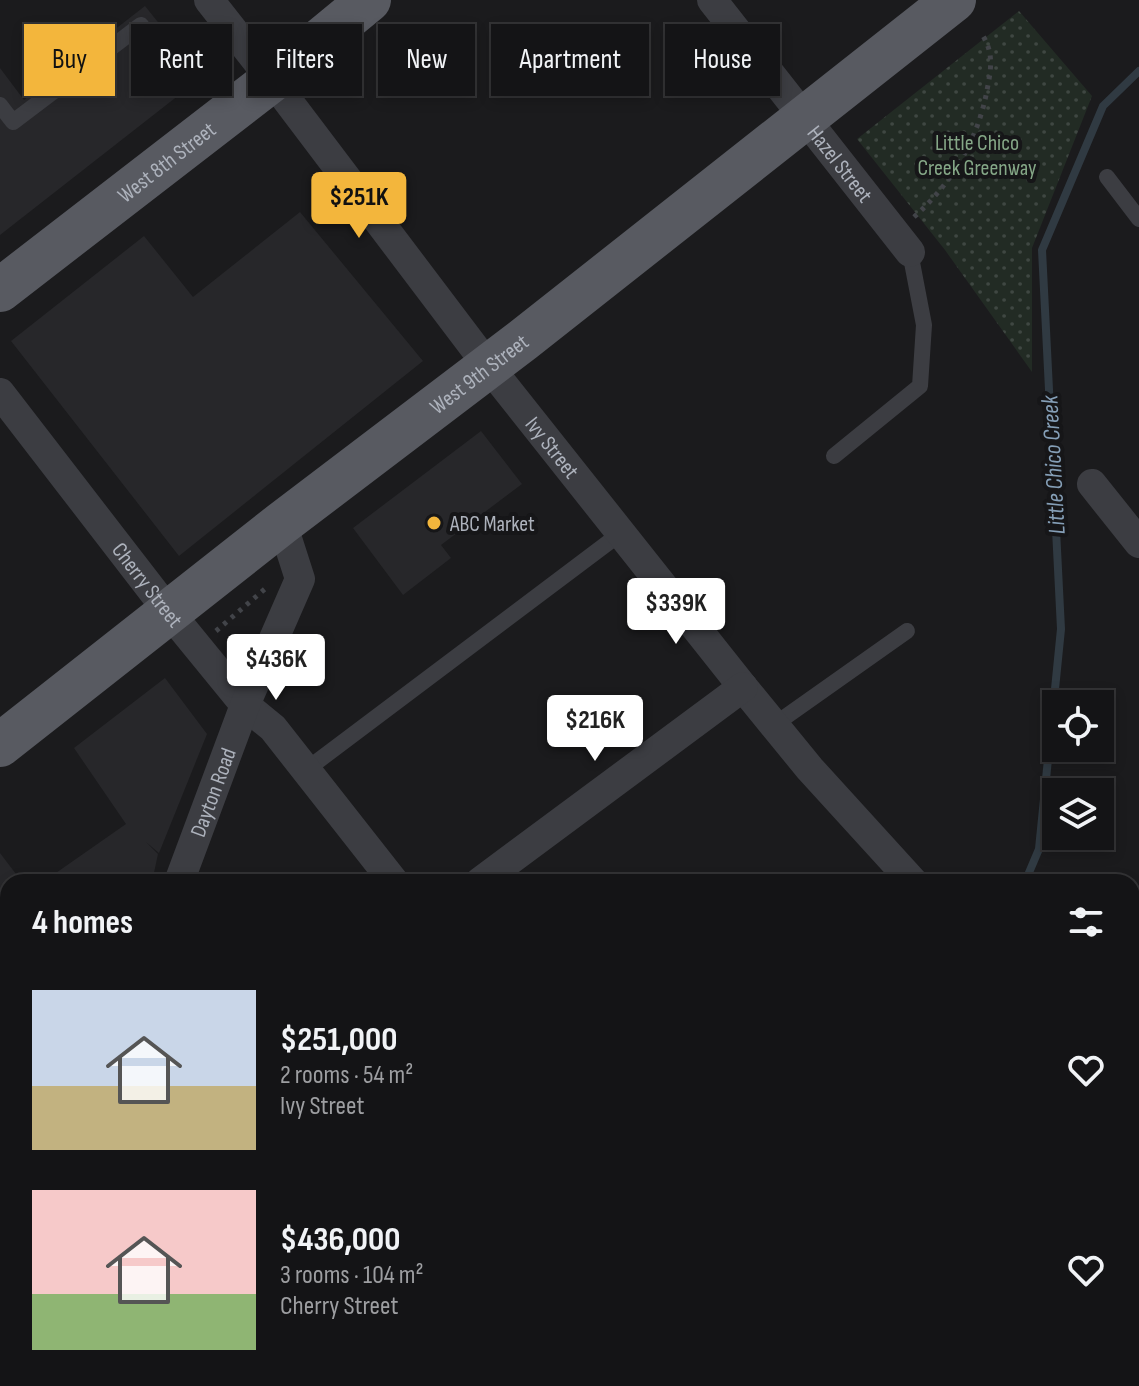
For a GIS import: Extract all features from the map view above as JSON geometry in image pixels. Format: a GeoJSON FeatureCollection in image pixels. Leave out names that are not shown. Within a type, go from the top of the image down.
{"type":"FeatureCollection","features":[{"type":"Feature","properties":{"kind":"main road","name":"West 8th Street"},"geometry":{"type":"LineString","coordinates":[[340,24],[369,0]]}},
{"type":"Feature","properties":{"kind":"main road","name":"West 9th Street"},"geometry":{"type":"LineString","coordinates":[[0,745],[282,523],[489,367],[954,0]]}},
{"type":"Feature","properties":{"kind":"main road","name":"West 8th Street"},"geometry":{"type":"LineString","coordinates":[[0,290],[251,96]]}},
{"type":"Feature","properties":{"kind":"street","name":"Ivy Street"},"geometry":{"type":"LineString","coordinates":[[209,0],[248,50]]}},
{"type":"Feature","properties":{"kind":"street","name":"Hazel Street"},"geometry":{"type":"LineString","coordinates":[[712,0],[910,252]]}},
{"type":"Feature","properties":{"kind":"street","name":"Ivy Street"},"geometry":{"type":"LineString","coordinates":[[284,96],[489,367],[743,687],[810,769],[906,874]]}},
{"type":"Feature","properties":{"kind":"street","name":"Cherry Street"},"geometry":{"type":"LineString","coordinates":[[0,393],[169,612],[245,705],[273,728],[388,874]]}},
{"type":"Feature","properties":{"kind":"street"},"geometry":{"type":"LineString","coordinates":[[1092,484],[1139,543]]}},
{"type":"Feature","properties":{"kind":"street","name":"Dayton Road"},"geometry":{"type":"LineString","coordinates":[[182,874],[245,705],[300,579],[282,523]]}},
{"type":"Feature","properties":{"kind":"street"},"geometry":{"type":"LineString","coordinates":[[491,874],[743,687]]}},
{"type":"Feature","properties":{"kind":"lane"},"geometry":{"type":"LineString","coordinates":[[0,105],[13,122],[131,33]]}},
{"type":"Feature","properties":{"kind":"lane"},"geometry":{"type":"LineString","coordinates":[[1107,177],[1139,219]]}},
{"type":"Feature","properties":{"kind":"lane"},"geometry":{"type":"LineString","coordinates":[[834,456],[920,386],[924,325],[910,252]]}},
{"type":"Feature","properties":{"kind":"lane"},"geometry":{"type":"LineString","coordinates":[[306,770],[621,533]]}},
{"type":"Feature","properties":{"kind":"lane"},"geometry":{"type":"LineString","coordinates":[[774,725],[907,631]]}},
{"type":"Feature","properties":{"kind":"path"},"geometry":{"type":"LineString","coordinates":[[917,215],[950,179],[969,148],[983,112],[991,70],[989,46],[983,36]]}},
{"type":"Feature","properties":{"kind":"path"},"geometry":{"type":"LineString","coordinates":[[197,646],[296,563]]}},
{"type":"Feature","properties":{"kind":"shaded area"},"geometry":{"type":"Polygon","coordinates":[[[145,6],[159,24],[131,24],[131,96],[178,96],[0,235],[0,68],[24,100],[29,96],[115,96],[115,29],[145,6]]]}},
{"type":"Feature","properties":{"kind":"shaded area"},"geometry":{"type":"Polygon","coordinates":[[[300,212],[423,361],[179,556],[11,341],[144,236],[193,297],[300,212]]]}},
{"type":"Feature","properties":{"kind":"shaded area"},"geometry":{"type":"Polygon","coordinates":[[[481,431],[522,484],[441,545],[451,558],[403,595],[353,528],[481,431]]]}},
{"type":"Feature","properties":{"kind":"shaded area"},"geometry":{"type":"Polygon","coordinates":[[[165,678],[207,734],[159,853],[146,842],[158,854],[154,874],[54,874],[126,824],[74,748],[165,678]]]}},
{"type":"Feature","properties":{"kind":"shaded area"},"geometry":{"type":"Polygon","coordinates":[[[0,853],[16,874],[0,874],[0,853]]]}},
{"type":"Feature","properties":{"kind":"green space","name":"Little Chico Creek Greenway"},"geometry":{"type":"Polygon","coordinates":[[[1019,11],[1092,96],[1032,248],[1032,372],[945,250],[857,139],[1019,11]]]}},
{"type":"Feature","properties":{"kind":"waterway","name":"Little Chico Creek"},"geometry":{"type":"LineString","coordinates":[[1028,874],[1039,849],[1061,629],[1042,250],[1103,106],[1139,71]]}},
{"type":"Feature","properties":{"kind":"place","name":"ABC Market"},"geometry":{"type":"Point","coordinates":[434,523]}}]}
